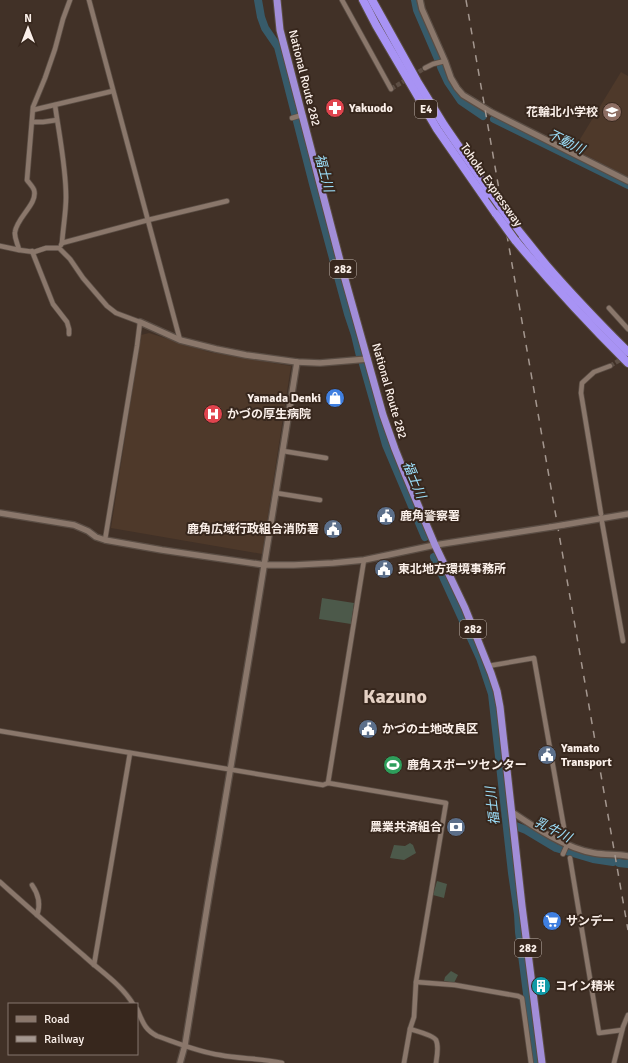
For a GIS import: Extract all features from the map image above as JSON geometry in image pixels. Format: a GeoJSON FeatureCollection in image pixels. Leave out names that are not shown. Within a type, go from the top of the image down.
{"type":"FeatureCollection","features":[{"type":"Feature","properties":{"kind":"highway","name":"National Route 282"},"geometry":{"type":"LineString","coordinates":[[277,0],[280,30],[343,272],[383,415],[395,449],[435,545],[465,608],[497,691],[541,1060]]}},
{"type":"Feature","properties":{"kind":"highway","name":"Tohoku Expressway"},"geometry":{"type":"LineString","coordinates":[[363,0],[437,129],[496,214],[515,240],[570,304],[628,363]]}},
{"type":"Feature","properties":{"kind":"highway","name":"Tohoku Expressway"},"geometry":{"type":"LineString","coordinates":[[372,0],[444,125],[512,223],[571,293],[628,352]]}},
{"type":"Feature","properties":{"kind":"street"},"geometry":{"type":"LineString","coordinates":[[20,250],[15,236],[15,230],[22,215],[34,198],[34,189],[27,180],[33,107],[45,78],[70,0]]}},
{"type":"Feature","properties":{"kind":"street"},"geometry":{"type":"LineString","coordinates":[[89,0],[180,340]]}},
{"type":"Feature","properties":{"kind":"street"},"geometry":{"type":"LineString","coordinates":[[342,0],[391,89]]}},
{"type":"Feature","properties":{"kind":"street"},"geometry":{"type":"LineString","coordinates":[[420,0],[422,9],[451,78],[463,95],[491,112],[628,181]]}},
{"type":"Feature","properties":{"kind":"street"},"geometry":{"type":"LineString","coordinates":[[424,68],[445,61]]}},
{"type":"Feature","properties":{"kind":"street"},"geometry":{"type":"LineString","coordinates":[[33,110],[113,91]]}},
{"type":"Feature","properties":{"kind":"street"},"geometry":{"type":"LineString","coordinates":[[55,105],[66,187],[62,243],[59,248]]}},
{"type":"Feature","properties":{"kind":"street"},"geometry":{"type":"LineString","coordinates":[[292,118],[302,115]]}},
{"type":"Feature","properties":{"kind":"street"},"geometry":{"type":"LineString","coordinates":[[32,122],[57,120]]}},
{"type":"Feature","properties":{"kind":"street"},"geometry":{"type":"LineString","coordinates":[[62,243],[227,201]]}},
{"type":"Feature","properties":{"kind":"street"},"geometry":{"type":"LineString","coordinates":[[0,246],[32,252],[46,248],[59,248],[70,259],[83,278],[107,306],[116,313],[180,340],[210,348],[296,362],[320,363],[368,359]]}},
{"type":"Feature","properties":{"kind":"street"},"geometry":{"type":"LineString","coordinates":[[32,252],[53,304],[67,322],[69,334]]}},
{"type":"Feature","properties":{"kind":"street"},"geometry":{"type":"LineString","coordinates":[[609,308],[628,329]]}},
{"type":"Feature","properties":{"kind":"street"},"geometry":{"type":"LineString","coordinates":[[105,540],[140,322]]}},
{"type":"Feature","properties":{"kind":"street"},"geometry":{"type":"LineString","coordinates":[[180,1063],[185,1045],[217,844],[265,565],[296,362]]}},
{"type":"Feature","properties":{"kind":"street"},"geometry":{"type":"LineString","coordinates":[[601,514],[581,393],[582,383],[586,379],[594,372],[610,366]]}},
{"type":"Feature","properties":{"kind":"street"},"geometry":{"type":"LineString","coordinates":[[283,451],[326,458]]}},
{"type":"Feature","properties":{"kind":"street"},"geometry":{"type":"LineString","coordinates":[[276,493],[320,500]]}},
{"type":"Feature","properties":{"kind":"street"},"geometry":{"type":"LineString","coordinates":[[0,513],[74,525],[88,531],[96,538],[105,540],[265,565],[294,565],[364,560],[435,545],[628,514]]}},
{"type":"Feature","properties":{"kind":"street"},"geometry":{"type":"LineString","coordinates":[[602,522],[623,641]]}},
{"type":"Feature","properties":{"kind":"street"},"geometry":{"type":"LineString","coordinates":[[328,783],[364,560]]}},
{"type":"Feature","properties":{"kind":"street"},"geometry":{"type":"LineString","coordinates":[[488,666],[534,658],[567,846],[563,854]]}},
{"type":"Feature","properties":{"kind":"street"},"geometry":{"type":"LineString","coordinates":[[0,731],[323,785],[328,783],[446,803],[416,982],[414,1018],[410,1029],[404,1063]]}},
{"type":"Feature","properties":{"kind":"street"},"geometry":{"type":"LineString","coordinates":[[94,965],[130,753]]}},
{"type":"Feature","properties":{"kind":"street"},"geometry":{"type":"LineString","coordinates":[[512,814],[567,846],[594,854],[628,856]]}},
{"type":"Feature","properties":{"kind":"street"},"geometry":{"type":"LineString","coordinates":[[570,858],[599,1033],[622,1030]]}},
{"type":"Feature","properties":{"kind":"street"},"geometry":{"type":"LineString","coordinates":[[0,882],[118,985],[133,1003]]}},
{"type":"Feature","properties":{"kind":"street"},"geometry":{"type":"LineString","coordinates":[[32,885],[37,891],[39,897],[37,915]]}},
{"type":"Feature","properties":{"kind":"street"},"geometry":{"type":"LineString","coordinates":[[416,982],[455,985],[518,996],[522,998],[531,1062],[541,1060]]}},
{"type":"Feature","properties":{"kind":"street"},"geometry":{"type":"LineString","coordinates":[[138,1011],[144,1026],[149,1032],[157,1036],[221,1056],[271,1060],[282,1063]]}},
{"type":"Feature","properties":{"kind":"street"},"geometry":{"type":"LineString","coordinates":[[614,1063],[622,1030],[628,1015]]}},
{"type":"Feature","properties":{"kind":"street"},"geometry":{"type":"LineString","coordinates":[[410,1029],[433,1037],[437,1041],[436,1063]]}},
{"type":"Feature","properties":{"kind":"shaded area","name":"花輪北小学校"},"geometry":{"type":"Polygon","coordinates":[[[621,72],[628,76],[628,177],[574,149],[621,72]]]}},
{"type":"Feature","properties":{"kind":"shaded area"},"geometry":{"type":"Polygon","coordinates":[[[149,333],[209,352],[291,366],[262,554],[111,528],[141,335],[149,333]]]}},
{"type":"Feature","properties":{"kind":"green space"},"geometry":{"type":"Polygon","coordinates":[[[322,598],[354,603],[351,624],[319,619],[322,598]]]}},
{"type":"Feature","properties":{"kind":"green space"},"geometry":{"type":"Polygon","coordinates":[[[410,843],[413,845],[416,853],[404,860],[390,858],[394,845],[405,846],[410,843]]]}},
{"type":"Feature","properties":{"kind":"green space"},"geometry":{"type":"Polygon","coordinates":[[[437,881],[447,884],[444,898],[433,895],[437,881]]]}},
{"type":"Feature","properties":{"kind":"green space"},"geometry":{"type":"Polygon","coordinates":[[[451,971],[458,975],[454,983],[444,981],[445,977],[451,971]]]}},
{"type":"Feature","properties":{"kind":"waterway","name":"福士川"},"geometry":{"type":"LineString","coordinates":[[258,0],[261,17],[265,28],[278,47],[313,184],[360,356]]}},
{"type":"Feature","properties":{"kind":"waterway","name":"不動川"},"geometry":{"type":"LineString","coordinates":[[415,0],[417,10],[438,59]]}},
{"type":"Feature","properties":{"kind":"waterway","name":"不動川"},"geometry":{"type":"LineString","coordinates":[[441,67],[448,82],[461,101],[483,116]]}},
{"type":"Feature","properties":{"kind":"waterway","name":"不動川"},"geometry":{"type":"LineString","coordinates":[[494,119],[628,185]]}},
{"type":"Feature","properties":{"kind":"waterway","name":"福士川"},"geometry":{"type":"LineString","coordinates":[[363,364],[386,445],[425,537]]}},
{"type":"Feature","properties":{"kind":"waterway","name":"福士川"},"geometry":{"type":"LineString","coordinates":[[434,557],[480,658],[492,694],[519,932],[536,1063]]}},
{"type":"Feature","properties":{"kind":"waterway","name":"乳牛川"},"geometry":{"type":"LineString","coordinates":[[508,823],[526,830],[556,848],[593,859],[613,862]]}},
{"type":"Feature","properties":{"kind":"waterway","name":"乳牛川"},"geometry":{"type":"LineString","coordinates":[[619,863],[628,864]]}},
{"type":"Feature","properties":{"kind":"tunnel"},"geometry":{"type":"LineString","coordinates":[[391,89],[425,68]]}},
{"type":"Feature","properties":{"kind":"tunnel"},"geometry":{"type":"LineString","coordinates":[[610,366],[623,358]]}},
{"type":"Feature","properties":{"kind":"railway"},"geometry":{"type":"LineString","coordinates":[[466,0],[628,930]]}},
{"type":"Feature","properties":{"kind":"place","name":"Yakuodo"},"geometry":{"type":"Point","coordinates":[335,108]}},
{"type":"Feature","properties":{"kind":"place","name":"花輪北小学校"},"geometry":{"type":"Point","coordinates":[612,112]}},
{"type":"Feature","properties":{"kind":"place","name":"Yamada Denki"},"geometry":{"type":"Point","coordinates":[335,398]}},
{"type":"Feature","properties":{"kind":"place","name":"かづの厚生病院"},"geometry":{"type":"Point","coordinates":[213,414]}},
{"type":"Feature","properties":{"kind":"place","name":"鹿角警察署"},"geometry":{"type":"Point","coordinates":[386,516]}},
{"type":"Feature","properties":{"kind":"place","name":"鹿角広域行政組合消防署"},"geometry":{"type":"Point","coordinates":[333,529]}},
{"type":"Feature","properties":{"kind":"place","name":"東北地方環境事務所"},"geometry":{"type":"Point","coordinates":[384,569]}},
{"type":"Feature","properties":{"kind":"place","name":"かづの土地改良区"},"geometry":{"type":"Point","coordinates":[368,729]}},
{"type":"Feature","properties":{"kind":"place","name":"Yamato Transport"},"geometry":{"type":"Point","coordinates":[547,755]}},
{"type":"Feature","properties":{"kind":"place","name":"鹿角スポーツセンター"},"geometry":{"type":"Point","coordinates":[393,765]}},
{"type":"Feature","properties":{"kind":"place","name":"農業共済組合"},"geometry":{"type":"Point","coordinates":[456,827]}},
{"type":"Feature","properties":{"kind":"place","name":"サンデー"},"geometry":{"type":"Point","coordinates":[552,921]}},
{"type":"Feature","properties":{"kind":"place","name":"コイン精米"},"geometry":{"type":"Point","coordinates":[541,986]}},
{"type":"Feature","properties":{"kind":"district","name":"Kazuno"},"geometry":{"type":"Point","coordinates":[395,696]}}]}
